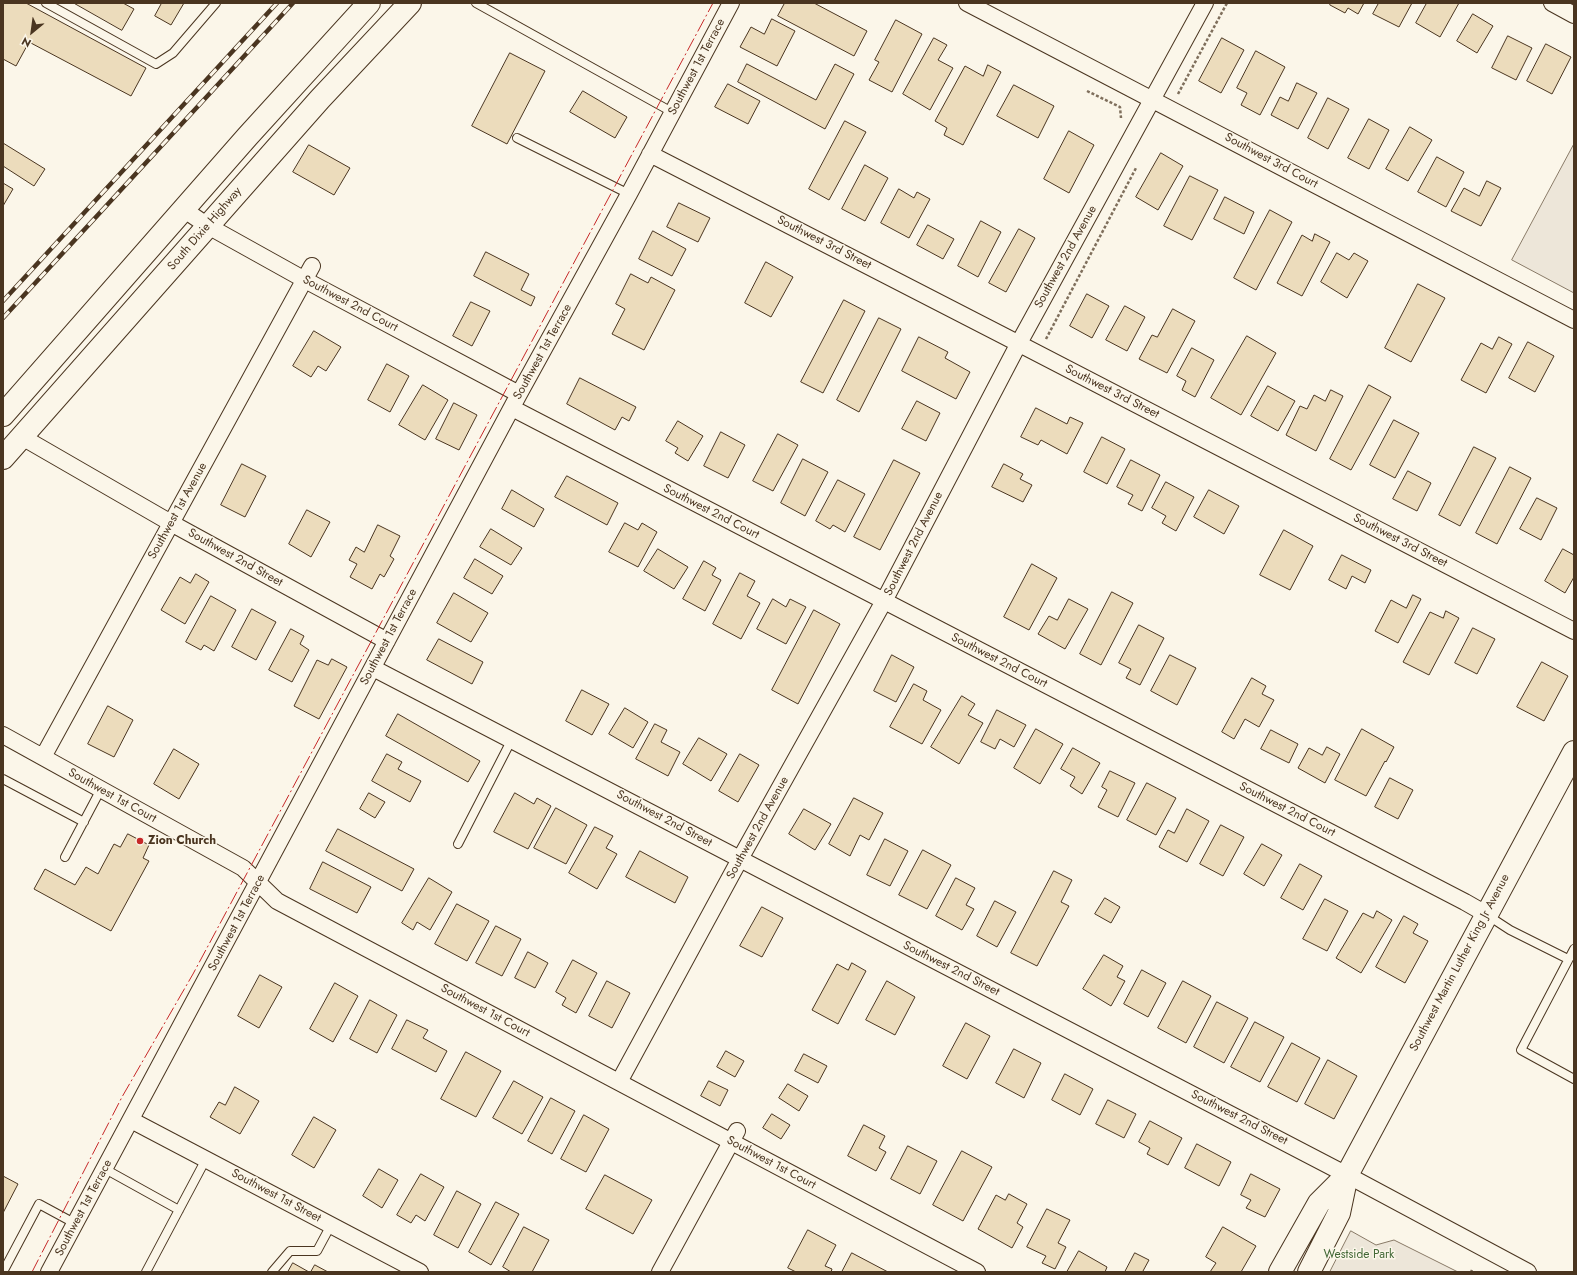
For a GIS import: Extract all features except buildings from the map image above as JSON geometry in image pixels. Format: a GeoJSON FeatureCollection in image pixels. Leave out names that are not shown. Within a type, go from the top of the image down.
{"type":"FeatureCollection","features":[{"type":"Feature","properties":{"kind":"main road"},"geometry":{"type":"LineString","coordinates":[[3,415],[183,209],[369,3]]}},
{"type":"Feature","properties":{"kind":"main road","name":"South Dixie Highway"},"geometry":{"type":"LineString","coordinates":[[3,458],[320,99],[410,3]]}},
{"type":"Feature","properties":{"kind":"main road","name":"Southwest Martin Luther King Jr Avenue"},"geometry":{"type":"LineString","coordinates":[[1280,1272],[1319,1203],[1347,1174],[1574,752]]}},
{"type":"Feature","properties":{"kind":"main road","name":"Southwest Martin Luther King Jr Avenue"},"geometry":{"type":"LineString","coordinates":[[1309,1272],[1339,1213],[1347,1174]]}},
{"type":"Feature","properties":{"kind":"street","name":"Southwest 1st Terrace"},"geometry":{"type":"LineString","coordinates":[[49,1272],[731,3]]}},
{"type":"Feature","properties":{"kind":"street","name":"Southwest 3rd Court"},"geometry":{"type":"LineString","coordinates":[[967,3],[1574,320]]}},
{"type":"Feature","properties":{"kind":"street","name":"Southwest 2nd Avenue"},"geometry":{"type":"LineString","coordinates":[[619,1082],[740,859],[884,601],[1019,343],[1205,3]]}},
{"type":"Feature","properties":{"kind":"street"},"geometry":{"type":"LineString","coordinates":[[1552,3],[1574,15]]}},
{"type":"Feature","properties":{"kind":"street","name":"Southwest 3rd Street"},"geometry":{"type":"LineString","coordinates":[[650,154],[1019,343],[1574,631]]}},
{"type":"Feature","properties":{"kind":"street","name":"Southwest 2nd Court"},"geometry":{"type":"LineString","coordinates":[[183,209],[208,226],[305,280],[520,394]]}},
{"type":"Feature","properties":{"kind":"street","name":"Southwest 1st Avenue"},"geometry":{"type":"LineString","coordinates":[[43,757],[312,266]]}},
{"type":"Feature","properties":{"kind":"street","name":"Southwest 2nd Court"},"geometry":{"type":"LineString","coordinates":[[512,408],[1486,914]]}},
{"type":"Feature","properties":{"kind":"street","name":"Southwest 2nd Street"},"geometry":{"type":"LineString","coordinates":[[22,437],[171,524],[387,641]]}},
{"type":"Feature","properties":{"kind":"street","name":"Southwest 2nd Street"},"geometry":{"type":"LineString","coordinates":[[373,668],[1347,1174],[1528,1272]]}},
{"type":"Feature","properties":{"kind":"street","name":"Southwest 1st Court"},"geometry":{"type":"LineString","coordinates":[[3,735],[243,868],[276,901],[619,1082],[734,1136],[977,1272]]}},
{"type":"Feature","properties":{"kind":"street","name":"Southwest 1st Street"},"geometry":{"type":"LineString","coordinates":[[131,1120],[420,1272]]}},
{"type":"Feature","properties":{"kind":"street"},"geometry":{"type":"LineString","coordinates":[[660,1272],[734,1136]]}},
{"type":"Feature","properties":{"kind":"lane"},"geometry":{"type":"LineString","coordinates":[[46,3],[156,64],[173,53],[216,3]]}},
{"type":"Feature","properties":{"kind":"lane"},"geometry":{"type":"LineString","coordinates":[[476,3],[672,112]]}},
{"type":"Feature","properties":{"kind":"lane"},"geometry":{"type":"LineString","coordinates":[[517,138],[629,194]]}},
{"type":"Feature","properties":{"kind":"lane"},"geometry":{"type":"LineString","coordinates":[[458,844],[512,740]]}},
{"type":"Feature","properties":{"kind":"lane"},"geometry":{"type":"LineString","coordinates":[[3,779],[84,822]]}},
{"type":"Feature","properties":{"kind":"lane"},"geometry":{"type":"LineString","coordinates":[[65,857],[101,789]]}},
{"type":"Feature","properties":{"kind":"lane"},"geometry":{"type":"LineString","coordinates":[[1486,914],[1510,930],[1568,959]]}},
{"type":"Feature","properties":{"kind":"lane"},"geometry":{"type":"LineString","coordinates":[[1574,949],[1520,1050],[1574,1078]]}},
{"type":"Feature","properties":{"kind":"lane"},"geometry":{"type":"LineString","coordinates":[[146,1272],[206,1159]]}},
{"type":"Feature","properties":{"kind":"lane"},"geometry":{"type":"LineString","coordinates":[[105,1169],[179,1210]]}},
{"type":"Feature","properties":{"kind":"lane"},"geometry":{"type":"LineString","coordinates":[[3,1272],[39,1204],[76,1224]]}},
{"type":"Feature","properties":{"kind":"lane"},"geometry":{"type":"LineString","coordinates":[[272,1272],[290,1251],[317,1251],[331,1225]]}},
{"type":"Feature","properties":{"kind":"path"},"geometry":{"type":"LineString","coordinates":[[1170,108],[1226,3]]}},
{"type":"Feature","properties":{"kind":"path"},"geometry":{"type":"LineString","coordinates":[[1087,90],[1120,107],[1122,115],[1121,122]]}},
{"type":"Feature","properties":{"kind":"path"},"geometry":{"type":"LineString","coordinates":[[1047,338],[1138,164]]}},
{"type":"Feature","properties":{"kind":"green space"},"geometry":{"type":"Polygon","coordinates":[[[1574,144],[1574,293],[1512,260],[1574,144]]]}},
{"type":"Feature","properties":{"kind":"green space","name":"Westside Park"},"geometry":{"type":"Polygon","coordinates":[[[1351,1231],[1376,1245],[1394,1240],[1458,1272],[1330,1272],[1351,1231]]]}},
{"type":"Feature","properties":{"kind":"railway"},"geometry":{"type":"LineString","coordinates":[[3,301],[277,3]]}},
{"type":"Feature","properties":{"kind":"railway"},"geometry":{"type":"LineString","coordinates":[[3,318],[293,3]]}},
{"type":"Feature","properties":{"kind":"power"},"geometry":{"type":"LineString","coordinates":[[32,1272],[122,1097],[193,974],[713,3]]}},
{"type":"Feature","properties":{"kind":"place","name":"Zion Church"},"geometry":{"type":"Point","coordinates":[140,841]}}]}
